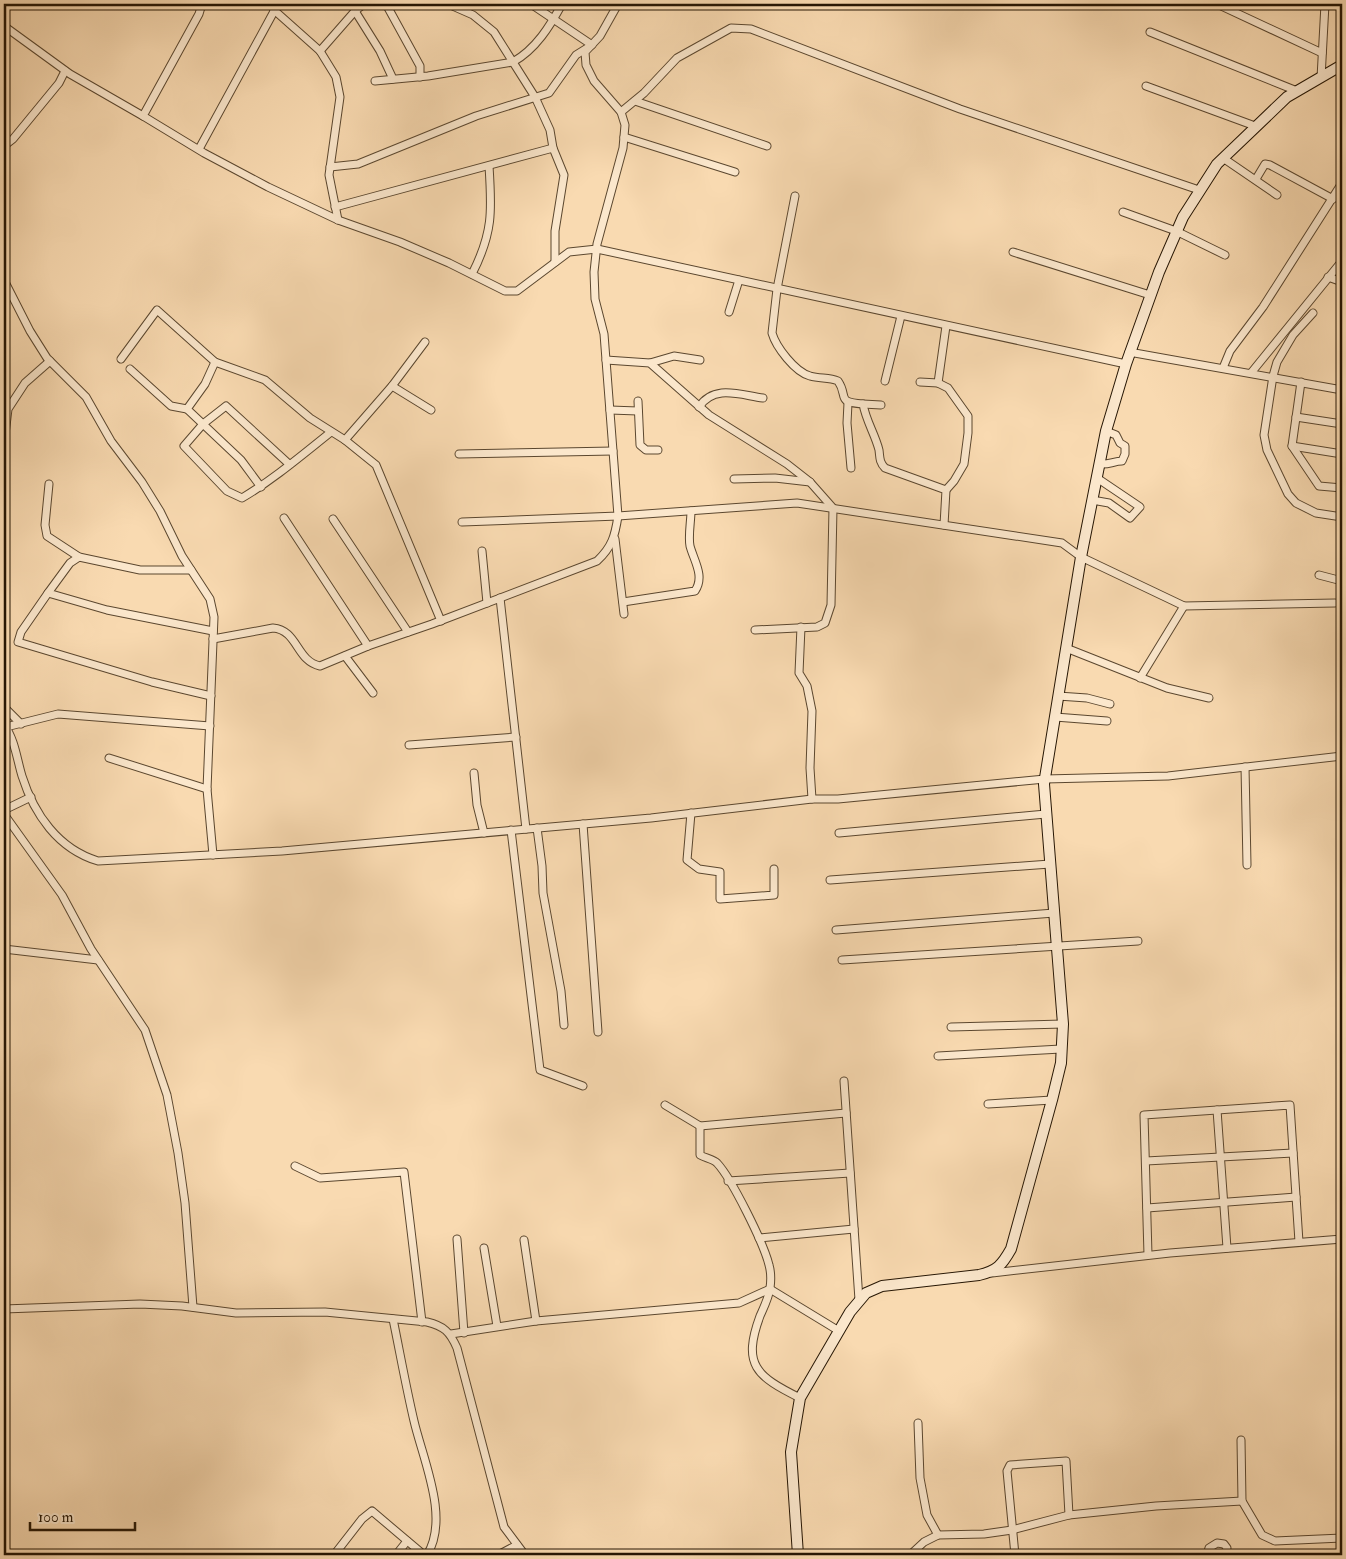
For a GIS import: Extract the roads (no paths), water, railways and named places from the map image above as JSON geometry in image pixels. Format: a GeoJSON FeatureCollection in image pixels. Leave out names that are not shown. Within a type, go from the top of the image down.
{"type":"FeatureCollection","features":[{"type":"Feature","properties":{"kind":"street"},"geometry":{"type":"LineString","coordinates":[[143,116],[202,4]]}},
{"type":"Feature","properties":{"kind":"street"},"geometry":{"type":"LineString","coordinates":[[320,50],[334,37],[355,11],[364,4]]}},
{"type":"Feature","properties":{"kind":"street"},"geometry":{"type":"LineString","coordinates":[[386,4],[420,66],[420,77]]}},
{"type":"Feature","properties":{"kind":"street"},"geometry":{"type":"LineString","coordinates":[[448,4],[473,14],[494,32],[535,97],[550,130],[554,148],[564,175],[555,231],[556,262]]}},
{"type":"Feature","properties":{"kind":"street"},"geometry":{"type":"LineString","coordinates":[[531,4],[592,45]]}},
{"type":"Feature","properties":{"kind":"street"},"geometry":{"type":"LineString","coordinates":[[375,81],[420,77],[514,62],[525,55],[554,19],[562,4]]}},
{"type":"Feature","properties":{"kind":"street"},"geometry":{"type":"LineString","coordinates":[[618,4],[600,36],[585,52],[586,65],[594,81],[621,112],[625,125],[624,137],[597,249],[595,299],[604,334],[618,516],[615,539],[624,614]]}},
{"type":"Feature","properties":{"kind":"street"},"geometry":{"type":"LineString","coordinates":[[1217,4],[1322,53]]}},
{"type":"Feature","properties":{"kind":"street"},"geometry":{"type":"LineString","coordinates":[[1321,78],[1325,4]]}},
{"type":"Feature","properties":{"kind":"street"},"geometry":{"type":"LineString","coordinates":[[199,149],[276,7],[320,50],[336,77],[340,97],[329,175],[338,220]]}},
{"type":"Feature","properties":{"kind":"street"},"geometry":{"type":"LineString","coordinates":[[355,11],[380,51],[393,79]]}},
{"type":"Feature","properties":{"kind":"street"},"geometry":{"type":"LineString","coordinates":[[4,26],[65,71],[199,149],[268,186],[338,220],[400,242],[505,291],[517,291],[569,252],[597,249],[1126,364]]}},
{"type":"Feature","properties":{"kind":"street"},"geometry":{"type":"LineString","coordinates":[[621,112],[677,58],[731,28],[751,29],[960,109],[1199,190]]}},
{"type":"Feature","properties":{"kind":"street"},"geometry":{"type":"LineString","coordinates":[[1150,32],[1297,90]]}},
{"type":"Feature","properties":{"kind":"street"},"geometry":{"type":"LineString","coordinates":[[330,167],[358,164],[476,116],[549,93],[576,55],[592,45]]}},
{"type":"Feature","properties":{"kind":"street"},"geometry":{"type":"LineString","coordinates":[[798,1555],[791,1452],[800,1398],[839,1331],[859,1300],[866,1293],[882,1286],[994,1272],[1002,1264],[1010,1249],[1052,1100],[1061,1049],[1063,1024],[1046,814],[1045,779],[1081,556],[1092,500],[1106,431],[1129,352],[1176,231],[1199,190],[1223,158],[1255,126],[1297,90],[1342,65]]}},
{"type":"Feature","properties":{"kind":"street"},"geometry":{"type":"LineString","coordinates":[[4,146],[19,132],[58,83],[65,71]]}},
{"type":"Feature","properties":{"kind":"street"},"geometry":{"type":"LineString","coordinates":[[1146,86],[1255,126]]}},
{"type":"Feature","properties":{"kind":"street"},"geometry":{"type":"LineString","coordinates":[[635,100],[767,146]]}},
{"type":"Feature","properties":{"kind":"street"},"geometry":{"type":"LineString","coordinates":[[624,137],[736,172]]}},
{"type":"Feature","properties":{"kind":"street"},"geometry":{"type":"LineString","coordinates":[[335,207],[554,148]]}},
{"type":"Feature","properties":{"kind":"street"},"geometry":{"type":"LineString","coordinates":[[1223,158],[1256,179],[1276,195]]}},
{"type":"Feature","properties":{"kind":"street"},"geometry":{"type":"LineString","coordinates":[[1256,179],[1264,164],[1270,165],[1333,199]]}},
{"type":"Feature","properties":{"kind":"street"},"geometry":{"type":"LineString","coordinates":[[472,274],[484,250],[492,209],[489,166]]}},
{"type":"Feature","properties":{"kind":"street"},"geometry":{"type":"LineString","coordinates":[[1223,368],[1230,351],[1263,307],[1342,183]]}},
{"type":"Feature","properties":{"kind":"street"},"geometry":{"type":"LineString","coordinates":[[795,196],[777,289],[772,332],[774,339],[789,361],[801,372],[810,376],[838,381],[842,397],[848,403],[881,405]]}},
{"type":"Feature","properties":{"kind":"street"},"geometry":{"type":"LineString","coordinates":[[1123,212],[1176,231],[1225,254]]}},
{"type":"Feature","properties":{"kind":"street"},"geometry":{"type":"LineString","coordinates":[[1013,252],[1150,295]]}},
{"type":"Feature","properties":{"kind":"street"},"geometry":{"type":"LineString","coordinates":[[1250,373],[1342,261]]}},
{"type":"Feature","properties":{"kind":"street"},"geometry":{"type":"LineString","coordinates":[[1328,278],[1342,282]]}},
{"type":"Feature","properties":{"kind":"street"},"geometry":{"type":"LineString","coordinates":[[4,280],[30,331],[50,361],[86,398],[111,441],[142,482],[160,511],[191,570],[210,599],[214,617],[207,789],[213,855]]}},
{"type":"Feature","properties":{"kind":"street"},"geometry":{"type":"LineString","coordinates":[[729,312],[739,280]]}},
{"type":"Feature","properties":{"kind":"street"},"geometry":{"type":"LineString","coordinates":[[121,360],[157,310],[215,362],[231,370],[265,380],[310,418],[345,440],[376,465],[441,621]]}},
{"type":"Feature","properties":{"kind":"street"},"geometry":{"type":"LineString","coordinates":[[1313,313],[1286,346],[1273,376],[1264,435],[1266,450],[1288,494],[1296,503],[1316,514],[1342,517]]}},
{"type":"Feature","properties":{"kind":"street"},"geometry":{"type":"LineString","coordinates":[[885,381],[901,316]]}},
{"type":"Feature","properties":{"kind":"street"},"geometry":{"type":"LineString","coordinates":[[938,383],[946,326]]}},
{"type":"Feature","properties":{"kind":"street"},"geometry":{"type":"LineString","coordinates":[[345,440],[392,386],[425,342]]}},
{"type":"Feature","properties":{"kind":"street"},"geometry":{"type":"LineString","coordinates":[[1129,352],[1273,376],[1342,390]]}},
{"type":"Feature","properties":{"kind":"street"},"geometry":{"type":"LineString","coordinates":[[606,360],[650,363],[674,356],[700,360]]}},
{"type":"Feature","properties":{"kind":"street"},"geometry":{"type":"LineString","coordinates":[[4,443],[6,408],[25,384],[50,361]]}},
{"type":"Feature","properties":{"kind":"street"},"geometry":{"type":"LineString","coordinates":[[188,409],[205,384],[215,362]]}},
{"type":"Feature","properties":{"kind":"street"},"geometry":{"type":"LineString","coordinates":[[650,363],[699,407],[729,430],[788,464],[810,482],[833,508],[829,614],[825,623],[817,627],[755,630]]}},
{"type":"Feature","properties":{"kind":"street"},"geometry":{"type":"LineString","coordinates":[[130,369],[171,406],[188,409],[241,460],[261,487]]}},
{"type":"Feature","properties":{"kind":"street"},"geometry":{"type":"LineString","coordinates":[[920,382],[938,383],[948,388],[968,416],[964,464],[946,490],[944,525]]}},
{"type":"Feature","properties":{"kind":"street"},"geometry":{"type":"LineString","coordinates":[[1301,382],[1292,446],[1319,486],[1342,488]]}},
{"type":"Feature","properties":{"kind":"street"},"geometry":{"type":"LineString","coordinates":[[392,386],[431,410]]}},
{"type":"Feature","properties":{"kind":"street"},"geometry":{"type":"LineString","coordinates":[[699,407],[706,398],[718,393],[763,398]]}},
{"type":"Feature","properties":{"kind":"street"},"geometry":{"type":"LineString","coordinates":[[638,400],[640,445],[646,450],[658,450]]}},
{"type":"Feature","properties":{"kind":"street"},"geometry":{"type":"LineString","coordinates":[[848,403],[847,423],[851,468]]}},
{"type":"Feature","properties":{"kind":"street"},"geometry":{"type":"LineString","coordinates":[[863,404],[865,418],[879,451],[881,463],[885,468],[946,490]]}},
{"type":"Feature","properties":{"kind":"street"},"geometry":{"type":"LineString","coordinates":[[289,464],[226,406],[203,424],[184,446],[227,491],[242,498],[261,487],[331,432]]}},
{"type":"Feature","properties":{"kind":"street"},"geometry":{"type":"LineString","coordinates":[[610,410],[638,412]]}},
{"type":"Feature","properties":{"kind":"street"},"geometry":{"type":"LineString","coordinates":[[1296,417],[1342,424]]}},
{"type":"Feature","properties":{"kind":"street"},"geometry":{"type":"LineString","coordinates":[[1100,464],[1111,465],[1116,461],[1122,461],[1126,454],[1126,446],[1120,442],[1116,435],[1106,431]]}},
{"type":"Feature","properties":{"kind":"street"},"geometry":{"type":"LineString","coordinates":[[1292,446],[1342,454]]}},
{"type":"Feature","properties":{"kind":"street"},"geometry":{"type":"LineString","coordinates":[[459,454],[613,451]]}},
{"type":"Feature","properties":{"kind":"street"},"geometry":{"type":"LineString","coordinates":[[734,479],[775,478],[810,482]]}},
{"type":"Feature","properties":{"kind":"street"},"geometry":{"type":"LineString","coordinates":[[1092,500],[1109,504],[1130,518],[1140,507],[1097,478]]}},
{"type":"Feature","properties":{"kind":"street"},"geometry":{"type":"LineString","coordinates":[[49,484],[45,525],[46,536],[79,557],[140,570],[191,570]]}},
{"type":"Feature","properties":{"kind":"street"},"geometry":{"type":"LineString","coordinates":[[462,522],[618,516],[796,503],[1062,543],[1081,556],[1184,606],[1335,603]]}},
{"type":"Feature","properties":{"kind":"street"},"geometry":{"type":"LineString","coordinates":[[623,602],[695,591],[699,578],[696,560],[690,545],[691,511]]}},
{"type":"Feature","properties":{"kind":"street"},"geometry":{"type":"LineString","coordinates":[[284,518],[368,646]]}},
{"type":"Feature","properties":{"kind":"street"},"geometry":{"type":"LineString","coordinates":[[332,519],[408,632]]}},
{"type":"Feature","properties":{"kind":"street"},"geometry":{"type":"LineString","coordinates":[[48,593],[107,610],[213,635],[282,628],[290,633],[306,659],[320,666],[368,646],[441,621],[597,560],[608,551],[615,539]]}},
{"type":"Feature","properties":{"kind":"street"},"geometry":{"type":"LineString","coordinates":[[482,551],[487,603]]}},
{"type":"Feature","properties":{"kind":"street"},"geometry":{"type":"LineString","coordinates":[[79,557],[70,563],[48,593],[21,632],[18,642],[152,682],[210,696]]}},
{"type":"Feature","properties":{"kind":"street"},"geometry":{"type":"LineString","coordinates":[[1319,575],[1342,581]]}},
{"type":"Feature","properties":{"kind":"street"},"geometry":{"type":"LineString","coordinates":[[500,598],[526,829]]}},
{"type":"Feature","properties":{"kind":"street"},"geometry":{"type":"LineString","coordinates":[[1140,678],[1184,606]]}},
{"type":"Feature","properties":{"kind":"street"},"geometry":{"type":"LineString","coordinates":[[801,628],[799,673],[807,686],[812,711],[810,768],[812,799]]}},
{"type":"Feature","properties":{"kind":"street"},"geometry":{"type":"LineString","coordinates":[[1066,648],[1167,688],[1209,698]]}},
{"type":"Feature","properties":{"kind":"street"},"geometry":{"type":"LineString","coordinates":[[346,656],[372,693]]}},
{"type":"Feature","properties":{"kind":"street"},"geometry":{"type":"LineString","coordinates":[[1058,696],[1087,698],[1110,704]]}},
{"type":"Feature","properties":{"kind":"street"},"geometry":{"type":"LineString","coordinates":[[4,707],[21,724]]}},
{"type":"Feature","properties":{"kind":"street"},"geometry":{"type":"LineString","coordinates":[[210,726],[58,714],[21,724],[5,726],[22,778],[38,812],[55,835],[71,850],[98,861],[213,855],[484,833],[812,799],[838,799],[1045,779],[1168,776],[1342,756]]}},
{"type":"Feature","properties":{"kind":"street"},"geometry":{"type":"LineString","coordinates":[[1055,717],[1107,721]]}},
{"type":"Feature","properties":{"kind":"street"},"geometry":{"type":"LineString","coordinates":[[409,745],[516,737]]}},
{"type":"Feature","properties":{"kind":"street"},"geometry":{"type":"LineString","coordinates":[[109,758],[207,789]]}},
{"type":"Feature","properties":{"kind":"street"},"geometry":{"type":"LineString","coordinates":[[1245,767],[1247,865]]}},
{"type":"Feature","properties":{"kind":"street"},"geometry":{"type":"LineString","coordinates":[[474,773],[477,805],[484,833]]}},
{"type":"Feature","properties":{"kind":"street"},"geometry":{"type":"LineString","coordinates":[[4,810],[31,797]]}},
{"type":"Feature","properties":{"kind":"street"},"geometry":{"type":"LineString","coordinates":[[691,813],[687,860],[699,869],[720,872],[720,899],[774,895],[774,869]]}},
{"type":"Feature","properties":{"kind":"street"},"geometry":{"type":"LineString","coordinates":[[4,814],[62,895],[98,960],[145,1030],[167,1095],[185,1203],[193,1307]]}},
{"type":"Feature","properties":{"kind":"street"},"geometry":{"type":"LineString","coordinates":[[839,833],[1046,814]]}},
{"type":"Feature","properties":{"kind":"street"},"geometry":{"type":"LineString","coordinates":[[583,824],[598,1032]]}},
{"type":"Feature","properties":{"kind":"street"},"geometry":{"type":"LineString","coordinates":[[537,828],[543,893],[561,991],[564,1025]]}},
{"type":"Feature","properties":{"kind":"street"},"geometry":{"type":"LineString","coordinates":[[511,830],[540,1070],[583,1086]]}},
{"type":"Feature","properties":{"kind":"street"},"geometry":{"type":"LineString","coordinates":[[830,880],[1050,864]]}},
{"type":"Feature","properties":{"kind":"street"},"geometry":{"type":"LineString","coordinates":[[836,930],[1054,913]]}},
{"type":"Feature","properties":{"kind":"street"},"geometry":{"type":"LineString","coordinates":[[842,960],[1138,941]]}},
{"type":"Feature","properties":{"kind":"street"},"geometry":{"type":"LineString","coordinates":[[4,949],[98,960]]}},
{"type":"Feature","properties":{"kind":"street"},"geometry":{"type":"LineString","coordinates":[[951,1027],[1063,1024]]}},
{"type":"Feature","properties":{"kind":"street"},"geometry":{"type":"LineString","coordinates":[[938,1056],[1061,1049]]}},
{"type":"Feature","properties":{"kind":"street"},"geometry":{"type":"LineString","coordinates":[[844,1081],[859,1300]]}},
{"type":"Feature","properties":{"kind":"street"},"geometry":{"type":"LineString","coordinates":[[988,1104],[1052,1100]]}},
{"type":"Feature","properties":{"kind":"street"},"geometry":{"type":"LineString","coordinates":[[1148,1256],[1144,1115],[1290,1104],[1299,1242]]}},
{"type":"Feature","properties":{"kind":"street"},"geometry":{"type":"LineString","coordinates":[[665,1105],[700,1126],[846,1113]]}},
{"type":"Feature","properties":{"kind":"street"},"geometry":{"type":"LineString","coordinates":[[1217,1110],[1227,1248]]}},
{"type":"Feature","properties":{"kind":"street"},"geometry":{"type":"LineString","coordinates":[[700,1126],[700,1154],[716,1162],[728,1181],[759,1238],[770,1267],[770,1289],[752,1339],[752,1356],[762,1375],[774,1385],[800,1398]]}},
{"type":"Feature","properties":{"kind":"street"},"geometry":{"type":"LineString","coordinates":[[1146,1161],[1293,1153]]}},
{"type":"Feature","properties":{"kind":"street"},"geometry":{"type":"LineString","coordinates":[[296,1166],[320,1178],[404,1172],[422,1322]]}},
{"type":"Feature","properties":{"kind":"street"},"geometry":{"type":"LineString","coordinates":[[728,1181],[850,1173]]}},
{"type":"Feature","properties":{"kind":"street"},"geometry":{"type":"LineString","coordinates":[[1147,1208],[1296,1197]]}},
{"type":"Feature","properties":{"kind":"street"},"geometry":{"type":"LineString","coordinates":[[759,1238],[854,1229]]}},
{"type":"Feature","properties":{"kind":"street"},"geometry":{"type":"LineString","coordinates":[[457,1238],[464,1332]]}},
{"type":"Feature","properties":{"kind":"street"},"geometry":{"type":"LineString","coordinates":[[986,1273],[1342,1238]]}},
{"type":"Feature","properties":{"kind":"street"},"geometry":{"type":"LineString","coordinates":[[524,1240],[536,1321]]}},
{"type":"Feature","properties":{"kind":"street"},"geometry":{"type":"LineString","coordinates":[[484,1248],[497,1326]]}},
{"type":"Feature","properties":{"kind":"street"},"geometry":{"type":"LineString","coordinates":[[451,1334],[536,1321],[739,1303],[770,1289]]}},
{"type":"Feature","properties":{"kind":"street"},"geometry":{"type":"LineString","coordinates":[[770,1289],[839,1331]]}},
{"type":"Feature","properties":{"kind":"street"},"geometry":{"type":"LineString","coordinates":[[4,1309],[140,1304],[193,1307],[236,1313],[325,1312],[422,1322],[442,1326],[451,1334],[457,1348],[504,1527],[525,1555]]}},
{"type":"Feature","properties":{"kind":"street"},"geometry":{"type":"LineString","coordinates":[[334,1555],[362,1519],[372,1512],[425,1555],[433,1546],[436,1522],[433,1486],[414,1422],[393,1319]]}},
{"type":"Feature","properties":{"kind":"street"},"geometry":{"type":"LineString","coordinates":[[918,1423],[920,1478],[927,1515],[938,1534]]}},
{"type":"Feature","properties":{"kind":"street"},"geometry":{"type":"LineString","coordinates":[[1241,1440],[1242,1501],[1258,1529],[1268,1539],[1274,1541],[1342,1538]]}},
{"type":"Feature","properties":{"kind":"street"},"geometry":{"type":"LineString","coordinates":[[1015,1555],[1007,1472],[1010,1465],[1066,1461],[1069,1515]]}},
{"type":"Feature","properties":{"kind":"street"},"geometry":{"type":"LineString","coordinates":[[910,1555],[924,1542],[938,1534],[984,1534],[1012,1530],[1069,1515],[1156,1506],[1242,1501]]}},
{"type":"Feature","properties":{"kind":"street"},"geometry":{"type":"LineString","coordinates":[[396,1555],[407,1541]]}},
{"type":"Feature","properties":{"kind":"street"},"geometry":{"type":"LineString","coordinates":[[1207,1555],[1209,1548],[1217,1543],[1224,1544],[1227,1548],[1226,1555]]}},
{"type":"Feature","properties":{"kind":"street"},"geometry":{"type":"LineString","coordinates":[[498,1555],[517,1545]]}}]}
